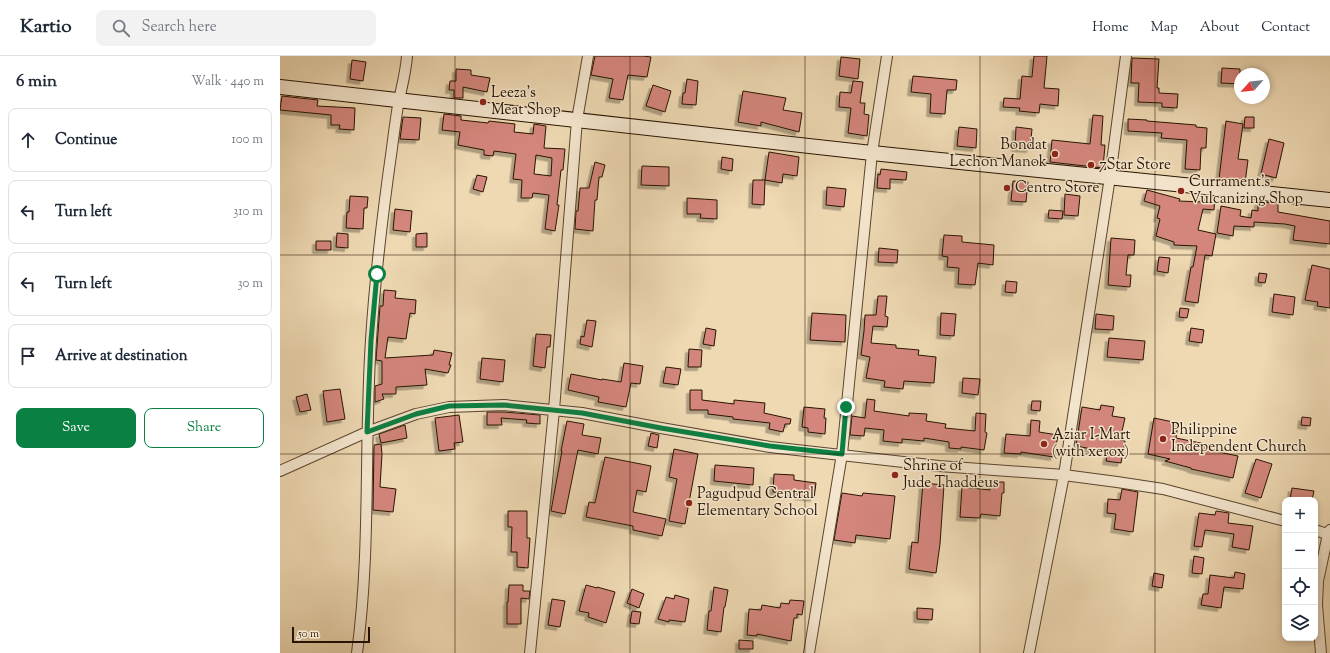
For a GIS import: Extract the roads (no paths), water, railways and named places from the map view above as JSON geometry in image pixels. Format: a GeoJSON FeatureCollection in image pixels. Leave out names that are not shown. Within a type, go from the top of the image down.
{"type":"FeatureCollection","features":[{"type":"Feature","properties":{"kind":"main road"},"geometry":{"type":"LineString","coordinates":[[280,87],[872,153],[1330,200]]}},
{"type":"Feature","properties":{"kind":"street"},"geometry":{"type":"LineString","coordinates":[[356,653],[366,549],[367,432],[371,340],[387,185],[399,100],[407,64],[407,56]]}},
{"type":"Feature","properties":{"kind":"street"},"geometry":{"type":"LineString","coordinates":[[530,653],[554,410],[577,120],[588,56]]}},
{"type":"Feature","properties":{"kind":"street"},"geometry":{"type":"LineString","coordinates":[[809,653],[842,454],[872,153],[887,56]]}},
{"type":"Feature","properties":{"kind":"street"},"geometry":{"type":"LineString","coordinates":[[1029,653],[1064,475],[1110,177],[1126,56]]}},
{"type":"Feature","properties":{"kind":"street"},"geometry":{"type":"LineString","coordinates":[[280,471],[367,432],[416,414],[449,406],[504,405],[582,413],[770,446],[842,454],[876,460],[1064,475],[1163,489],[1282,520]]}},
{"type":"Feature","properties":{"kind":"street"},"geometry":{"type":"LineString","coordinates":[[1318,531],[1329,533],[1318,582],[1317,605],[1321,653]]}},
{"type":"Feature","properties":{"kind":"place","name":"Leeza's Meat Shop"},"geometry":{"type":"Point","coordinates":[483,102]}},
{"type":"Feature","properties":{"kind":"place","name":"Bondat Lechon Manok"},"geometry":{"type":"Point","coordinates":[1055,154]}},
{"type":"Feature","properties":{"kind":"place","name":"7Star Store"},"geometry":{"type":"Point","coordinates":[1091,165]}},
{"type":"Feature","properties":{"kind":"place","name":"Centro Store"},"geometry":{"type":"Point","coordinates":[1007,188]}},
{"type":"Feature","properties":{"kind":"place","name":"Currament's Vulcanizing Shop"},"geometry":{"type":"Point","coordinates":[1181,191]}},
{"type":"Feature","properties":{"kind":"place","name":"Philippine Independent Church"},"geometry":{"type":"Point","coordinates":[1163,439]}},
{"type":"Feature","properties":{"kind":"place","name":"Aziar I-Mart (with xerox)"},"geometry":{"type":"Point","coordinates":[1044,444]}},
{"type":"Feature","properties":{"kind":"place","name":"Shrine of Jude Thaddeus"},"geometry":{"type":"Point","coordinates":[895,475]}},
{"type":"Feature","properties":{"kind":"place","name":"Pagudpud Central Elementary School"},"geometry":{"type":"Point","coordinates":[689,503]}}]}
